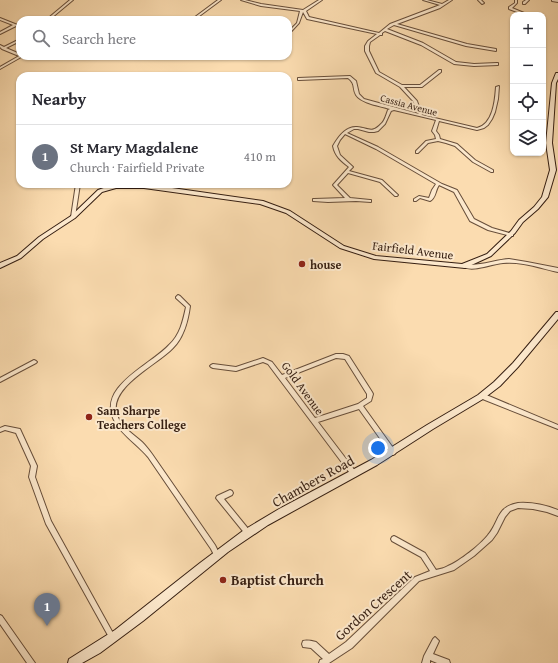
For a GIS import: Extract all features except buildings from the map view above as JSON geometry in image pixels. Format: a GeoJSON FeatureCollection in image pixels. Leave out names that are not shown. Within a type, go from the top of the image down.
{"type":"FeatureCollection","features":[{"type":"Feature","properties":{"kind":"street"},"geometry":{"type":"LineString","coordinates":[[52,16],[72,0]]}},
{"type":"Feature","properties":{"kind":"street"},"geometry":{"type":"LineString","coordinates":[[198,16],[220,0]]}},
{"type":"Feature","properties":{"kind":"street"},"geometry":{"type":"LineString","coordinates":[[242,0],[261,5],[303,11],[308,18],[381,34]]}},
{"type":"Feature","properties":{"kind":"street"},"geometry":{"type":"LineString","coordinates":[[292,30],[298,23],[303,11],[321,0]]}},
{"type":"Feature","properties":{"kind":"street"},"geometry":{"type":"LineString","coordinates":[[424,0],[442,5]]}},
{"type":"Feature","properties":{"kind":"street"},"geometry":{"type":"LineString","coordinates":[[421,116],[415,101],[401,86],[378,73],[367,51],[367,46],[369,42],[394,24],[451,0]]}},
{"type":"Feature","properties":{"kind":"street"},"geometry":{"type":"LineString","coordinates":[[479,0],[483,3]]}},
{"type":"Feature","properties":{"kind":"street"},"geometry":{"type":"LineString","coordinates":[[516,0],[517,2],[510,8],[520,12]]}},
{"type":"Feature","properties":{"kind":"street"},"geometry":{"type":"LineString","coordinates":[[524,3],[528,0]]}},
{"type":"Feature","properties":{"kind":"street"},"geometry":{"type":"LineString","coordinates":[[553,0],[558,1]]}},
{"type":"Feature","properties":{"kind":"street"},"geometry":{"type":"LineString","coordinates":[[0,19],[16,25]]}},
{"type":"Feature","properties":{"kind":"street"},"geometry":{"type":"LineString","coordinates":[[394,24],[466,45],[495,50]]}},
{"type":"Feature","properties":{"kind":"street"},"geometry":{"type":"LineString","coordinates":[[0,33],[16,27]]}},
{"type":"Feature","properties":{"kind":"street"},"geometry":{"type":"LineString","coordinates":[[386,30],[422,44],[455,63],[474,65],[497,64]]}},
{"type":"Feature","properties":{"kind":"street"},"geometry":{"type":"LineString","coordinates":[[2,47],[16,42]]}},
{"type":"Feature","properties":{"kind":"street"},"geometry":{"type":"LineString","coordinates":[[2,47],[16,54]]}},
{"type":"Feature","properties":{"kind":"street"},"geometry":{"type":"LineString","coordinates":[[0,68],[16,58]]}},
{"type":"Feature","properties":{"kind":"street"},"geometry":{"type":"LineString","coordinates":[[401,86],[421,86],[440,71]]}},
{"type":"Feature","properties":{"kind":"street","name":"Fairfield Avenue"},"geometry":{"type":"LineString","coordinates":[[177,188],[261,202],[288,212],[342,247],[376,258],[463,266],[489,255],[511,235],[521,221],[543,200],[551,180],[553,164],[550,136],[554,83],[558,74]]}},
{"type":"Feature","properties":{"kind":"street","name":"Cassia Avenue"},"geometry":{"type":"LineString","coordinates":[[299,79],[348,77],[354,81],[359,97],[377,104],[437,121],[477,129],[483,129],[487,126],[496,105],[498,87]]}},
{"type":"Feature","properties":{"kind":"street"},"geometry":{"type":"LineString","coordinates":[[348,199],[335,185],[336,182],[348,172],[351,167],[339,158],[335,146],[345,133],[353,128],[370,131],[378,129],[386,121],[390,110],[396,109]]}},
{"type":"Feature","properties":{"kind":"street"},"geometry":{"type":"LineString","coordinates":[[437,121],[434,131],[438,140]]}},
{"type":"Feature","properties":{"kind":"street"},"geometry":{"type":"LineString","coordinates":[[345,133],[377,148],[438,183],[456,191],[472,220],[490,229],[511,235]]}},
{"type":"Feature","properties":{"kind":"street"},"geometry":{"type":"LineString","coordinates":[[417,152],[425,143],[438,140],[456,145],[474,161],[492,171]]}},
{"type":"Feature","properties":{"kind":"street"},"geometry":{"type":"LineString","coordinates":[[348,172],[381,181],[396,195]]}},
{"type":"Feature","properties":{"kind":"street"},"geometry":{"type":"LineString","coordinates":[[416,200],[419,198],[430,200],[438,183]]}},
{"type":"Feature","properties":{"kind":"street"},"geometry":{"type":"LineString","coordinates":[[73,216],[77,188]]}},
{"type":"Feature","properties":{"kind":"street","name":"Fairfield Avenue"},"geometry":{"type":"LineString","coordinates":[[0,266],[19,257],[41,238],[73,216],[92,196],[105,188]]}},
{"type":"Feature","properties":{"kind":"street"},"geometry":{"type":"LineString","coordinates":[[314,200],[330,202],[348,199],[370,201]]}},
{"type":"Feature","properties":{"kind":"street"},"geometry":{"type":"LineString","coordinates":[[463,266],[479,268],[493,263],[509,261],[558,270]]}},
{"type":"Feature","properties":{"kind":"street"},"geometry":{"type":"LineString","coordinates":[[178,297],[188,306],[187,318],[183,329],[171,347],[120,389],[113,401],[113,409],[120,425],[154,460],[213,546],[217,555]]}},
{"type":"Feature","properties":{"kind":"street","name":"Chambers Road"},"geometry":{"type":"LineString","coordinates":[[73,663],[88,659],[112,637],[217,555],[248,533],[284,511],[393,452],[429,427],[488,392],[520,360],[558,314]]}},
{"type":"Feature","properties":{"kind":"street"},"geometry":{"type":"LineString","coordinates":[[282,377],[336,356],[343,356],[347,358],[370,394],[369,399],[360,406],[314,421]]}},
{"type":"Feature","properties":{"kind":"street","name":"Gold Avenue"},"geometry":{"type":"LineString","coordinates":[[213,366],[236,369],[263,360],[270,363],[354,474]]}},
{"type":"Feature","properties":{"kind":"street"},"geometry":{"type":"LineString","coordinates":[[0,380],[34,362]]}},
{"type":"Feature","properties":{"kind":"street"},"geometry":{"type":"LineString","coordinates":[[482,396],[558,427]]}},
{"type":"Feature","properties":{"kind":"street"},"geometry":{"type":"LineString","coordinates":[[360,406],[393,452]]}},
{"type":"Feature","properties":{"kind":"street"},"geometry":{"type":"LineString","coordinates":[[0,430],[5,428],[18,431],[34,466],[32,477],[48,522],[112,637]]}},
{"type":"Feature","properties":{"kind":"street"},"geometry":{"type":"LineString","coordinates":[[230,492],[219,498],[248,533]]}},
{"type":"Feature","properties":{"kind":"street","name":"Gordon Crescent"},"geometry":{"type":"LineString","coordinates":[[326,661],[349,645],[417,579],[434,572],[451,568],[491,538],[508,509],[519,505],[532,506],[558,513]]}},
{"type":"Feature","properties":{"kind":"street"},"geometry":{"type":"LineString","coordinates":[[394,539],[423,554],[434,572]]}},
{"type":"Feature","properties":{"kind":"street"},"geometry":{"type":"LineString","coordinates":[[0,618],[31,663]]}},
{"type":"Feature","properties":{"kind":"street"},"geometry":{"type":"LineString","coordinates":[[435,641],[427,660],[446,663]]}},
{"type":"Feature","properties":{"kind":"street"},"geometry":{"type":"LineString","coordinates":[[306,644],[313,645],[326,661]]}},
{"type":"Feature","properties":{"kind":"place","name":"house"},"geometry":{"type":"Point","coordinates":[302,264]}},
{"type":"Feature","properties":{"kind":"place","name":"Sam Sharpe Teachers College"},"geometry":{"type":"Point","coordinates":[89,417]}},
{"type":"Feature","properties":{"kind":"place","name":"Baptist Church"},"geometry":{"type":"Point","coordinates":[223,580]}},
{"type":"Feature","properties":{"kind":"place","name":"St Mary Magdalene"},"geometry":{"type":"Point","coordinates":[47,626]}}]}
